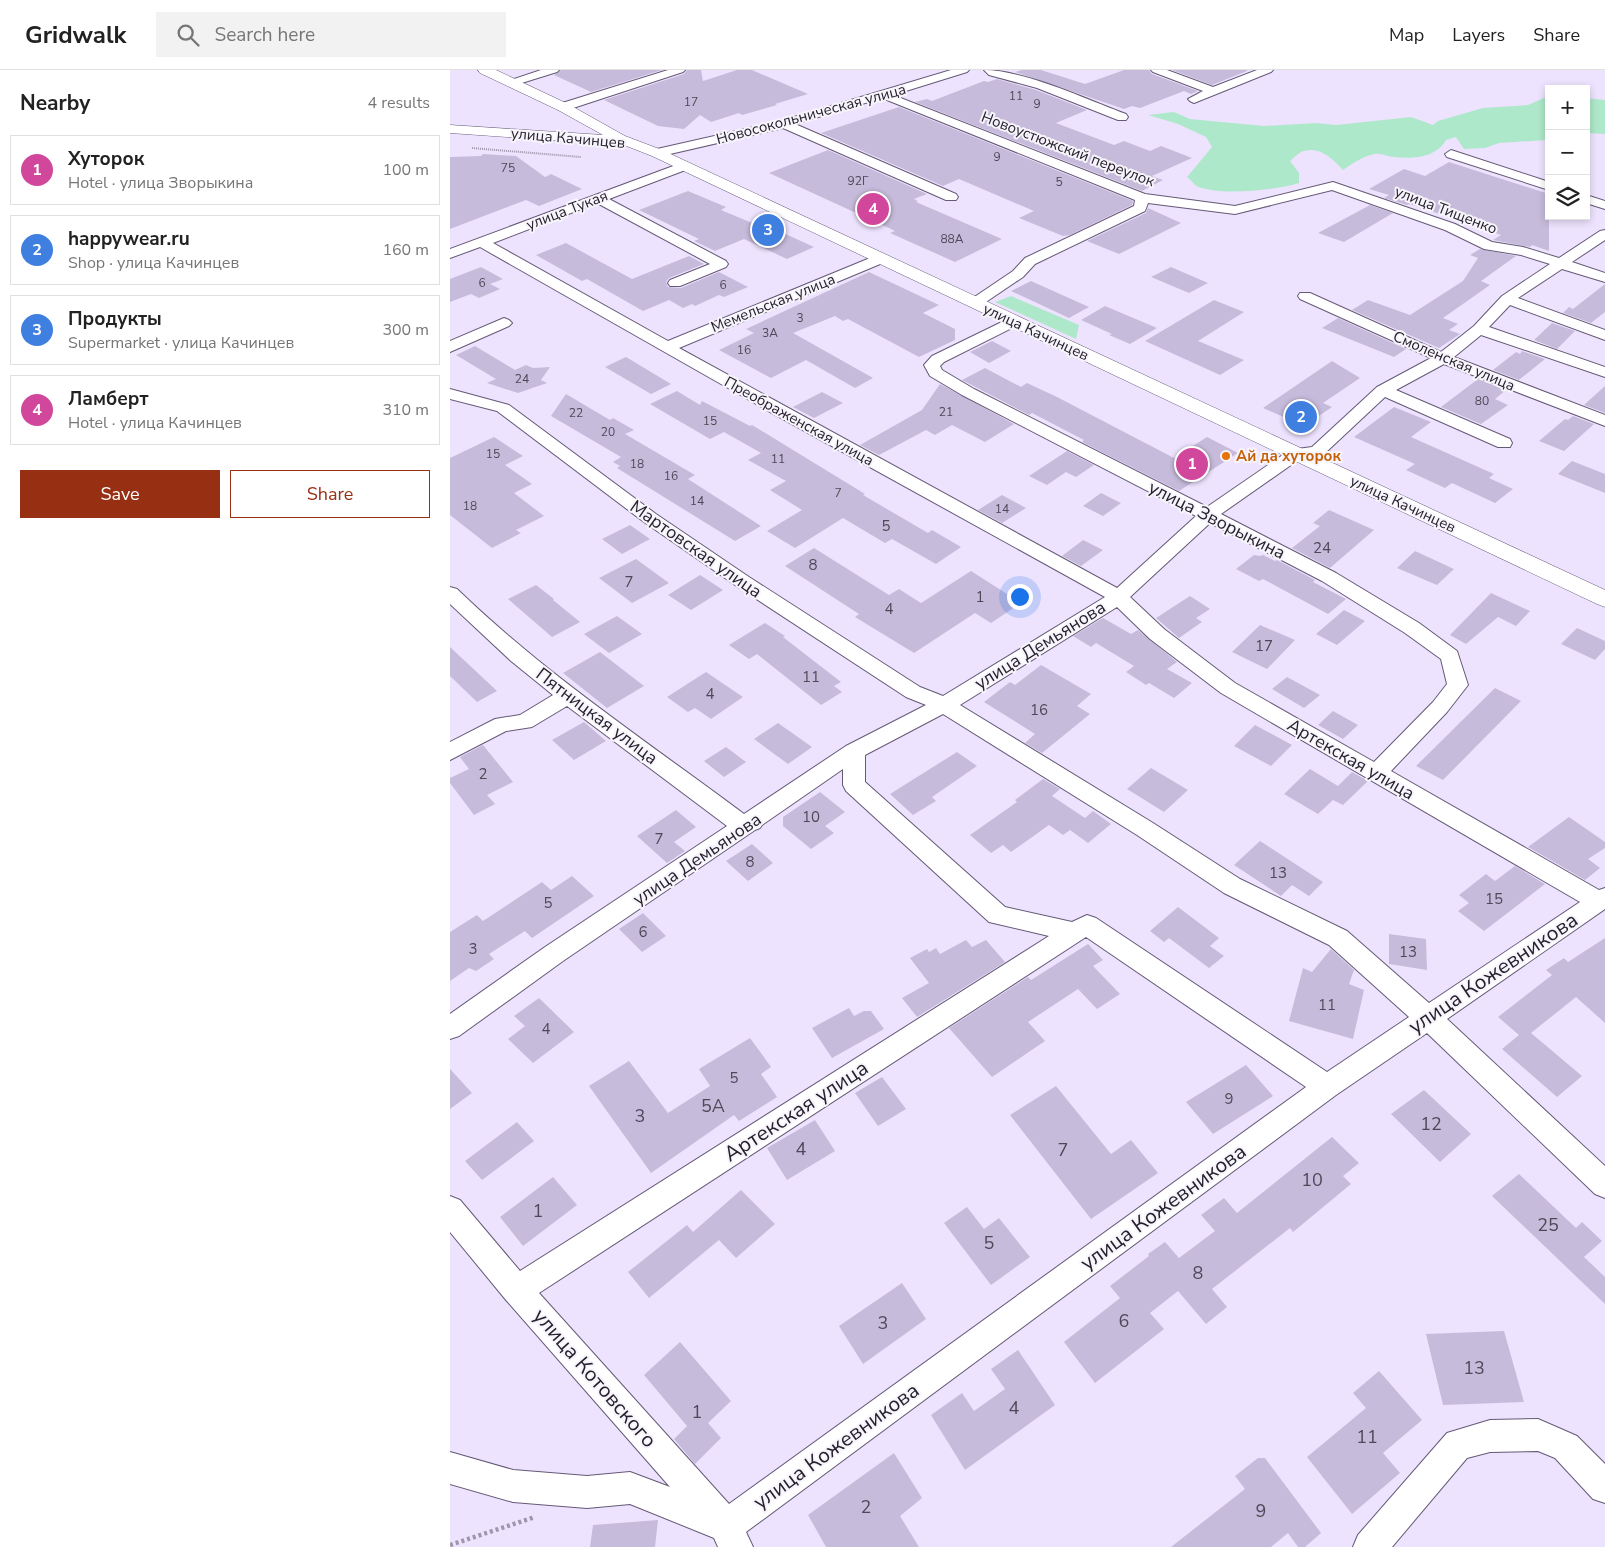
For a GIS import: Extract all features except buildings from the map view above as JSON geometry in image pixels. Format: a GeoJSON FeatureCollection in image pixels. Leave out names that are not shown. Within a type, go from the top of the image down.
{"type":"FeatureCollection","features":[{"type":"Feature","properties":{"kind":"main road"},"geometry":{"type":"LineString","coordinates":[[485,70],[563,107],[626,141]]}},
{"type":"Feature","properties":{"kind":"main road","name":"улица Качинцев"},"geometry":{"type":"LineString","coordinates":[[450,129],[626,141],[684,166],[1605,599]]}},
{"type":"Feature","properties":{"kind":"street"},"geometry":{"type":"LineString","coordinates":[[512,83],[553,70]]}},
{"type":"Feature","properties":{"kind":"street"},"geometry":{"type":"LineString","coordinates":[[563,107],[679,70]]}},
{"type":"Feature","properties":{"kind":"street","name":"Новосокольническая улица"},"geometry":{"type":"LineString","coordinates":[[657,154],[784,124],[963,70]]}},
{"type":"Feature","properties":{"kind":"street"},"geometry":{"type":"LineString","coordinates":[[990,70],[993,73],[1041,86],[1122,117]]}},
{"type":"Feature","properties":{"kind":"street"},"geometry":{"type":"LineString","coordinates":[[1157,70],[1213,91]]}},
{"type":"Feature","properties":{"kind":"street"},"geometry":{"type":"LineString","coordinates":[[1194,98],[1267,70]]}},
{"type":"Feature","properties":{"kind":"street","name":"Новоустюжский переулок"},"geometry":{"type":"LineString","coordinates":[[884,95],[1142,198],[1235,210],[1333,186]]}},
{"type":"Feature","properties":{"kind":"street"},"geometry":{"type":"LineString","coordinates":[[784,124],[951,197]]}},
{"type":"Feature","properties":{"kind":"street"},"geometry":{"type":"LineString","coordinates":[[1451,154],[1545,185]]}},
{"type":"Feature","properties":{"kind":"street","name":"улица Тукая"},"geometry":{"type":"LineString","coordinates":[[450,254],[684,166]]}},
{"type":"Feature","properties":{"kind":"street","name":"улица Тищенко"},"geometry":{"type":"LineString","coordinates":[[1333,186],[1450,227],[1489,246],[1523,250],[1605,278]]}},
{"type":"Feature","properties":{"kind":"street"},"geometry":{"type":"LineString","coordinates":[[597,198],[722,264],[674,284]]}},
{"type":"Feature","properties":{"kind":"street"},"geometry":{"type":"LineString","coordinates":[[975,303],[1018,274],[1030,261],[1111,224],[1140,208],[1142,198]]}},
{"type":"Feature","properties":{"kind":"street"},"geometry":{"type":"LineString","coordinates":[[1590,200],[1605,205]]}},
{"type":"Feature","properties":{"kind":"street","name":"улица Демьянова"},"geometry":{"type":"LineString","coordinates":[[450,1028],[554,954],[752,822],[854,751],[944,705],[1119,597],[1207,516],[1296,454],[1317,451],[1384,390],[1443,358],[1479,329],[1507,300],[1605,234]]}},
{"type":"Feature","properties":{"kind":"street","name":"Преображенская улица"},"geometry":{"type":"LineString","coordinates":[[481,242],[778,410],[1119,597]]}},
{"type":"Feature","properties":{"kind":"street","name":"Мемельская улица"},"geometry":{"type":"LineString","coordinates":[[667,347],[880,259]]}},
{"type":"Feature","properties":{"kind":"street","name":"Смоленская улица"},"geometry":{"type":"LineString","coordinates":[[1305,296],[1443,358],[1605,421]]}},
{"type":"Feature","properties":{"kind":"street"},"geometry":{"type":"LineString","coordinates":[[1507,300],[1605,335]]}},
{"type":"Feature","properties":{"kind":"street","name":"улица Зворыкина"},"geometry":{"type":"LineString","coordinates":[[1014,322],[938,359],[932,365],[936,373],[968,392],[1329,577],[1412,628],[1450,656],[1458,685],[1440,707],[1376,773]]}},
{"type":"Feature","properties":{"kind":"street"},"geometry":{"type":"LineString","coordinates":[[450,346],[504,323]]}},
{"type":"Feature","properties":{"kind":"street"},"geometry":{"type":"LineString","coordinates":[[1479,329],[1605,372]]}},
{"type":"Feature","properties":{"kind":"street"},"geometry":{"type":"LineString","coordinates":[[1384,390],[1504,443]]}},
{"type":"Feature","properties":{"kind":"street","name":"Мартовская улица"},"geometry":{"type":"LineString","coordinates":[[450,394],[503,408],[650,518],[742,581],[914,692],[944,705],[1145,829],[1232,886],[1338,938],[1392,983],[1605,1184]]}},
{"type":"Feature","properties":{"kind":"street","name":"Пятницкая улица"},"geometry":{"type":"LineString","coordinates":[[450,593],[487,628],[568,696],[742,825],[752,822]]}},
{"type":"Feature","properties":{"kind":"street","name":"Артекская улица"},"geometry":{"type":"LineString","coordinates":[[1119,597],[1157,634],[1228,688],[1602,899]]}},
{"type":"Feature","properties":{"kind":"street"},"geometry":{"type":"LineString","coordinates":[[450,752],[502,724],[525,722],[568,696]]}},
{"type":"Feature","properties":{"kind":"street"},"geometry":{"type":"LineString","coordinates":[[854,751],[854,785],[998,915],[1075,932],[1087,925],[1327,1087]]}},
{"type":"Feature","properties":{"kind":"street","name":"улица Кожевникова"},"geometry":{"type":"LineString","coordinates":[[731,1537],[1327,1087],[1602,899]]}},
{"type":"Feature","properties":{"kind":"street","name":"Артекская улица"},"geometry":{"type":"LineString","coordinates":[[517,1290],[1075,932]]}},
{"type":"Feature","properties":{"kind":"street","name":"улица Котовского"},"geometry":{"type":"LineString","coordinates":[[450,1210],[731,1537]]}},
{"type":"Feature","properties":{"kind":"street"},"geometry":{"type":"LineString","coordinates":[[1370,1547],[1458,1444],[1490,1436],[1538,1435],[1566,1447],[1605,1487]]}},
{"type":"Feature","properties":{"kind":"street"},"geometry":{"type":"LineString","coordinates":[[450,1468],[513,1486],[587,1492],[630,1488],[731,1537]]}},
{"type":"Feature","properties":{"kind":"path"},"geometry":{"type":"LineString","coordinates":[[469,148],[581,157]]}},
{"type":"Feature","properties":{"kind":"path"},"geometry":{"type":"LineString","coordinates":[[450,1545],[542,1514]]}},
{"type":"Feature","properties":{"kind":"green space"},"geometry":{"type":"Polygon","coordinates":[[[1545,97],[1545,140],[1499,143],[1485,148],[1464,149],[1456,137],[1446,140],[1442,146],[1430,154],[1401,158],[1375,154],[1362,158],[1343,170],[1326,154],[1315,150],[1304,151],[1290,161],[1299,173],[1299,183],[1277,188],[1235,192],[1209,190],[1199,187],[1187,177],[1212,147],[1206,137],[1178,124],[1148,115],[1174,112],[1190,119],[1264,126],[1316,123],[1336,125],[1411,117],[1433,125],[1438,121],[1483,108],[1528,105],[1545,97]]]}},
{"type":"Feature","properties":{"kind":"green space"},"geometry":{"type":"Polygon","coordinates":[[[1590,98],[1605,100],[1605,134],[1590,133],[1590,98]]]}},
{"type":"Feature","properties":{"kind":"green space"},"geometry":{"type":"Polygon","coordinates":[[[1011,296],[1079,325],[1076,339],[995,302],[1011,296]]]}},
{"type":"Feature","properties":{"kind":"place","name":"Ламберт"},"geometry":{"type":"Point","coordinates":[873,209]}},
{"type":"Feature","properties":{"kind":"place","name":"Продукты"},"geometry":{"type":"Point","coordinates":[768,230]}},
{"type":"Feature","properties":{"kind":"place","name":"happywear.ru"},"geometry":{"type":"Point","coordinates":[1301,417]}},
{"type":"Feature","properties":{"kind":"place","name":"Ай да хуторок"},"geometry":{"type":"Point","coordinates":[1226,456]}},
{"type":"Feature","properties":{"kind":"place","name":"Хуторок"},"geometry":{"type":"Point","coordinates":[1192,464]}}]}
